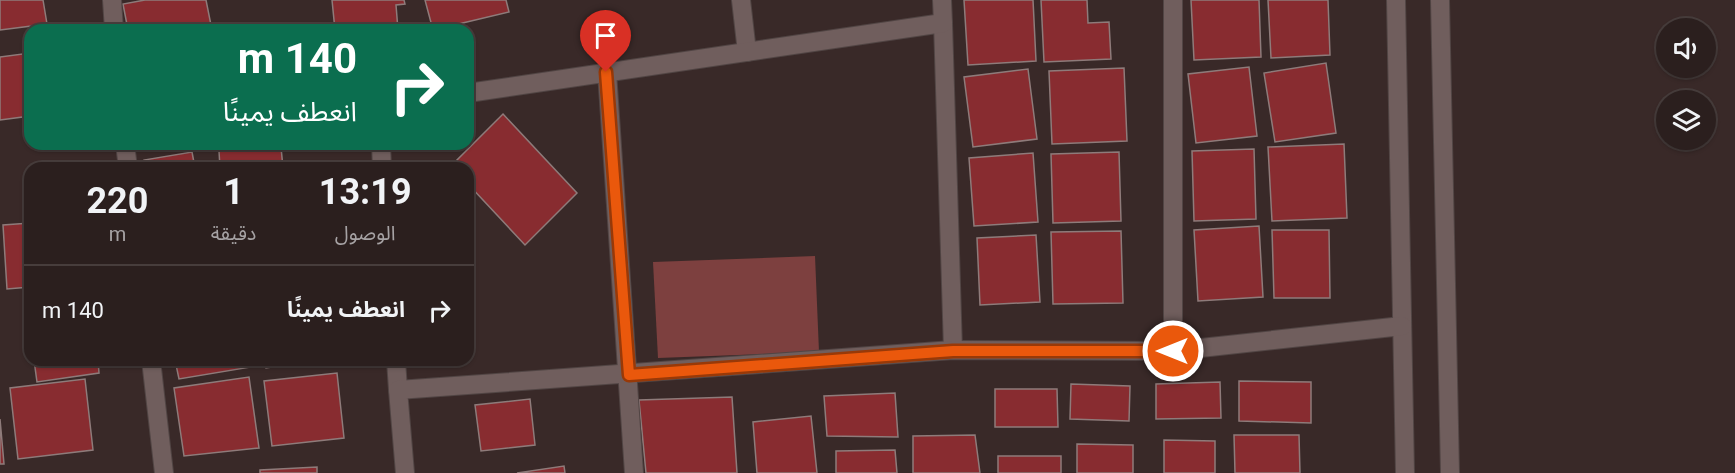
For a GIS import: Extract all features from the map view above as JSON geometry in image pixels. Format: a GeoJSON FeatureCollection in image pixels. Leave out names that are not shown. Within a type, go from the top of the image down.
{"type":"FeatureCollection","features":[{"type":"Feature","properties":{"kind":"street"},"geometry":{"type":"LineString","coordinates":[[112,0],[114,24]]}},
{"type":"Feature","properties":{"kind":"street"},"geometry":{"type":"LineString","coordinates":[[741,0],[747,52]]}},
{"type":"Feature","properties":{"kind":"street"},"geometry":{"type":"LineString","coordinates":[[942,0],[953,351]]}},
{"type":"Feature","properties":{"kind":"street"},"geometry":{"type":"LineString","coordinates":[[1173,0],[1173,351]]}},
{"type":"Feature","properties":{"kind":"street"},"geometry":{"type":"LineString","coordinates":[[1396,0],[1405,473]]}},
{"type":"Feature","properties":{"kind":"street"},"geometry":{"type":"LineString","coordinates":[[1440,0],[1450,473]]}},
{"type":"Feature","properties":{"kind":"street"},"geometry":{"type":"LineString","coordinates":[[474,92],[943,23]]}},
{"type":"Feature","properties":{"kind":"street"},"geometry":{"type":"LineString","coordinates":[[606,72],[629,375],[634,473]]}},
{"type":"Feature","properties":{"kind":"street"},"geometry":{"type":"LineString","coordinates":[[398,390],[953,351],[1173,351],[1402,326]]}},
{"type":"Feature","properties":{"kind":"street"},"geometry":{"type":"LineString","coordinates":[[152,366],[165,473]]}},
{"type":"Feature","properties":{"kind":"street"},"geometry":{"type":"LineString","coordinates":[[396,366],[405,473]]}},
{"type":"Feature","properties":{"kind":"shaded area"},"geometry":{"type":"Polygon","coordinates":[[[815,256],[819,352],[658,358],[653,262],[815,256]]]}},
{"type":"Feature","properties":{"kind":"building"},"geometry":{"type":"Polygon","coordinates":[[[0,0],[43,0],[47,24],[24,24],[24,27],[0,30],[0,0]]]}},
{"type":"Feature","properties":{"kind":"building"},"geometry":{"type":"Polygon","coordinates":[[[145,0],[206,0],[211,24],[127,24],[123,4],[145,0]]]}},
{"type":"Feature","properties":{"kind":"building"},"geometry":{"type":"Polygon","coordinates":[[[332,0],[404,0],[405,4],[396,5],[398,24],[334,24],[332,0]]]}},
{"type":"Feature","properties":{"kind":"building"},"geometry":{"type":"Polygon","coordinates":[[[425,0],[506,0],[509,12],[458,24],[431,24],[425,0]]]}},
{"type":"Feature","properties":{"kind":"building"},"geometry":{"type":"Polygon","coordinates":[[[964,0],[1033,0],[1036,61],[968,65],[964,0]]]}},
{"type":"Feature","properties":{"kind":"building"},"geometry":{"type":"Polygon","coordinates":[[[1041,0],[1087,0],[1088,23],[1109,22],[1111,59],[1044,62],[1041,0]]]}},
{"type":"Feature","properties":{"kind":"building"},"geometry":{"type":"Polygon","coordinates":[[[1191,0],[1259,0],[1261,57],[1194,60],[1191,0]]]}},
{"type":"Feature","properties":{"kind":"building"},"geometry":{"type":"Polygon","coordinates":[[[1268,0],[1328,0],[1330,55],[1271,58],[1268,0]]]}},
{"type":"Feature","properties":{"kind":"building"},"geometry":{"type":"Polygon","coordinates":[[[24,54],[24,117],[0,120],[0,57],[24,54]]]}},
{"type":"Feature","properties":{"kind":"building"},"geometry":{"type":"Polygon","coordinates":[[[1326,63],[1336,133],[1275,142],[1264,73],[1326,63]]]}},
{"type":"Feature","properties":{"kind":"building"},"geometry":{"type":"Polygon","coordinates":[[[1249,67],[1257,136],[1196,143],[1188,74],[1249,67]]]}},
{"type":"Feature","properties":{"kind":"building"},"geometry":{"type":"Polygon","coordinates":[[[1124,68],[1127,141],[1052,144],[1049,71],[1124,68]]]}},
{"type":"Feature","properties":{"kind":"building"},"geometry":{"type":"Polygon","coordinates":[[[1028,69],[1037,139],[973,147],[964,77],[1028,69]]]}},
{"type":"Feature","properties":{"kind":"building"},"geometry":{"type":"Polygon","coordinates":[[[503,114],[577,193],[525,245],[474,190],[474,162],[455,162],[467,150],[474,150],[474,143],[503,114]]]}},
{"type":"Feature","properties":{"kind":"building"},"geometry":{"type":"Polygon","coordinates":[[[1344,144],[1347,218],[1272,221],[1268,147],[1344,144]]]}},
{"type":"Feature","properties":{"kind":"building"},"geometry":{"type":"Polygon","coordinates":[[[1254,149],[1256,219],[1194,221],[1192,151],[1254,149]]]}},
{"type":"Feature","properties":{"kind":"building"},"geometry":{"type":"Polygon","coordinates":[[[281,150],[282,162],[220,162],[219,151],[281,150]]]}},
{"type":"Feature","properties":{"kind":"building"},"geometry":{"type":"Polygon","coordinates":[[[192,152],[194,162],[144,162],[144,160],[192,152]]]}},
{"type":"Feature","properties":{"kind":"building"},"geometry":{"type":"Polygon","coordinates":[[[1119,152],[1121,221],[1053,223],[1051,154],[1119,152]]]}},
{"type":"Feature","properties":{"kind":"building"},"geometry":{"type":"Polygon","coordinates":[[[1033,153],[1038,222],[974,226],[969,158],[1033,153]]]}},
{"type":"Feature","properties":{"kind":"building"},"geometry":{"type":"Polygon","coordinates":[[[24,223],[24,288],[7,289],[3,225],[24,223]]]}},
{"type":"Feature","properties":{"kind":"building"},"geometry":{"type":"Polygon","coordinates":[[[1259,226],[1263,297],[1198,301],[1194,230],[1259,226]]]}},
{"type":"Feature","properties":{"kind":"building"},"geometry":{"type":"Polygon","coordinates":[[[1272,230],[1329,230],[1330,298],[1274,298],[1272,230]]]}},
{"type":"Feature","properties":{"kind":"building"},"geometry":{"type":"Polygon","coordinates":[[[1121,231],[1123,303],[1053,304],[1051,232],[1121,231]]]}},
{"type":"Feature","properties":{"kind":"building"},"geometry":{"type":"Polygon","coordinates":[[[1036,235],[1040,302],[980,305],[977,238],[1036,235]]]}},
{"type":"Feature","properties":{"kind":"building"},"geometry":{"type":"Polygon","coordinates":[[[35,366],[98,366],[99,373],[37,382],[35,366]]]}},
{"type":"Feature","properties":{"kind":"building"},"geometry":{"type":"Polygon","coordinates":[[[176,366],[251,366],[251,367],[179,379],[176,366]]]}},
{"type":"Feature","properties":{"kind":"building"},"geometry":{"type":"Polygon","coordinates":[[[337,373],[344,438],[272,446],[264,381],[337,373]]]}},
{"type":"Feature","properties":{"kind":"building"},"geometry":{"type":"Polygon","coordinates":[[[249,377],[259,448],[184,456],[174,388],[249,377]]]}},
{"type":"Feature","properties":{"kind":"building"},"geometry":{"type":"Polygon","coordinates":[[[85,379],[93,450],[18,459],[10,388],[85,379]]]}},
{"type":"Feature","properties":{"kind":"building"},"geometry":{"type":"Polygon","coordinates":[[[1239,381],[1311,382],[1311,423],[1239,421],[1239,381]]]}},
{"type":"Feature","properties":{"kind":"building"},"geometry":{"type":"Polygon","coordinates":[[[1220,382],[1221,418],[1156,419],[1156,384],[1220,382]]]}},
{"type":"Feature","properties":{"kind":"building"},"geometry":{"type":"Polygon","coordinates":[[[1071,384],[1130,386],[1129,421],[1070,419],[1071,384]]]}},
{"type":"Feature","properties":{"kind":"building"},"geometry":{"type":"Polygon","coordinates":[[[995,389],[1057,389],[1058,427],[995,427],[995,389]]]}},
{"type":"Feature","properties":{"kind":"building"},"geometry":{"type":"Polygon","coordinates":[[[895,393],[898,437],[827,436],[824,396],[895,393]]]}},
{"type":"Feature","properties":{"kind":"building"},"geometry":{"type":"Polygon","coordinates":[[[732,397],[737,473],[646,473],[639,400],[732,397]]]}},
{"type":"Feature","properties":{"kind":"building"},"geometry":{"type":"Polygon","coordinates":[[[530,399],[535,445],[481,451],[475,405],[530,399]]]}},
{"type":"Feature","properties":{"kind":"building"},"geometry":{"type":"Polygon","coordinates":[[[811,416],[817,473],[757,473],[753,422],[811,416]]]}},
{"type":"Feature","properties":{"kind":"building"},"geometry":{"type":"Polygon","coordinates":[[[0,419],[4,464],[0,464],[0,419]]]}},
{"type":"Feature","properties":{"kind":"building"},"geometry":{"type":"Polygon","coordinates":[[[975,435],[980,473],[913,473],[913,436],[975,435]]]}},
{"type":"Feature","properties":{"kind":"building"},"geometry":{"type":"Polygon","coordinates":[[[1234,435],[1299,435],[1300,473],[1235,473],[1234,435]]]}},
{"type":"Feature","properties":{"kind":"building"},"geometry":{"type":"Polygon","coordinates":[[[1164,440],[1215,441],[1215,473],[1164,473],[1164,440]]]}},
{"type":"Feature","properties":{"kind":"building"},"geometry":{"type":"Polygon","coordinates":[[[1077,444],[1133,445],[1133,473],[1077,473],[1077,444]]]}},
{"type":"Feature","properties":{"kind":"building"},"geometry":{"type":"Polygon","coordinates":[[[895,450],[897,473],[836,473],[836,451],[895,450]]]}},
{"type":"Feature","properties":{"kind":"building"},"geometry":{"type":"Polygon","coordinates":[[[998,456],[1061,456],[1061,473],[998,473],[998,456]]]}},
{"type":"Feature","properties":{"kind":"building"},"geometry":{"type":"Polygon","coordinates":[[[564,466],[565,473],[517,473],[564,466]]]}},
{"type":"Feature","properties":{"kind":"building"},"geometry":{"type":"Polygon","coordinates":[[[317,467],[317,473],[260,473],[260,470],[317,467]]]}},
{"type":"Feature","properties":{"kind":"route"},"geometry":{"type":"LineString","coordinates":[[606,72],[629,375],[953,351],[1173,351]]}}]}
